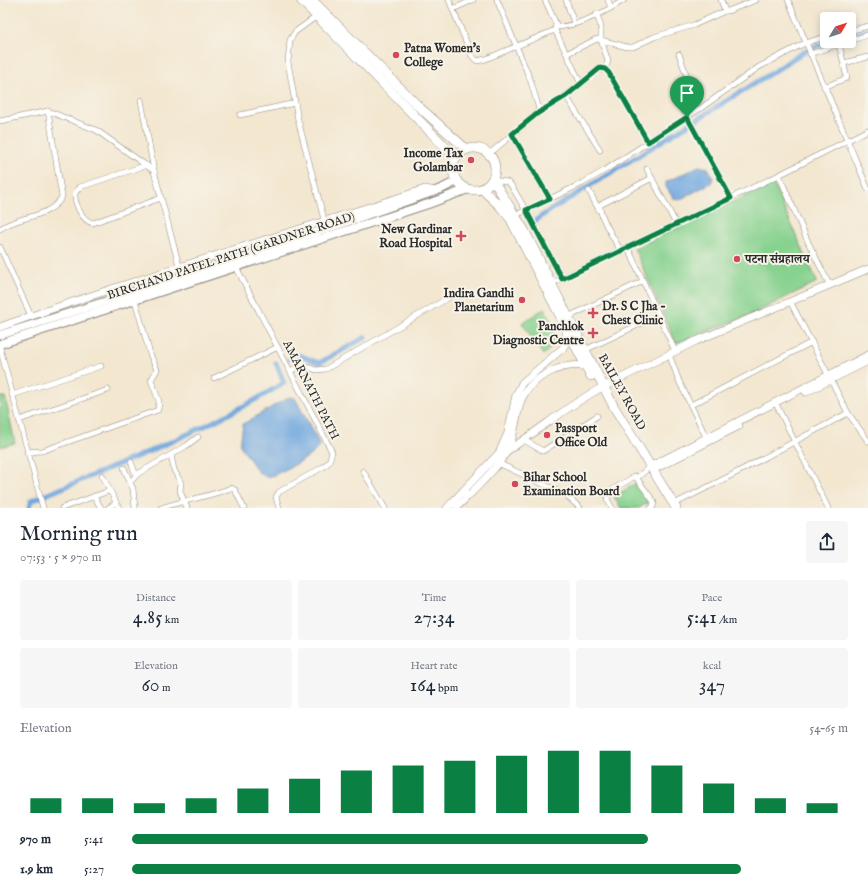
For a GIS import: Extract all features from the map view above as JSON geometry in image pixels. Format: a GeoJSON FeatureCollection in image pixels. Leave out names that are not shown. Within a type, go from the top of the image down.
{"type":"FeatureCollection","features":[{"type":"Feature","properties":{"kind":"highway"},"geometry":{"type":"LineString","coordinates":[[301,0],[456,158]]}},
{"type":"Feature","properties":{"kind":"highway"},"geometry":{"type":"LineString","coordinates":[[312,0],[418,106],[466,149]]}},
{"type":"Feature","properties":{"kind":"highway"},"geometry":{"type":"LineString","coordinates":[[476,148],[489,154],[495,166],[493,180],[482,189],[468,189],[457,181],[453,172],[456,158],[466,149],[476,148]]}},
{"type":"Feature","properties":{"kind":"highway","name":"BAILEY ROAD"},"geometry":{"type":"LineString","coordinates":[[493,180],[516,215],[566,328],[587,368],[673,507]]}},
{"type":"Feature","properties":{"kind":"highway","name":"BAILEY ROAD"},"geometry":{"type":"LineString","coordinates":[[482,189],[510,218],[568,317],[585,350],[600,388]]}},
{"type":"Feature","properties":{"kind":"main road","name":"BIRCHAND PATEL PATH (GARDNER ROAD)"},"geometry":{"type":"LineString","coordinates":[[0,344],[135,300],[436,191],[457,181]]}},
{"type":"Feature","properties":{"kind":"main road","name":"BIRCHAND PATEL PATH (GARDNER ROAD)"},"geometry":{"type":"LineString","coordinates":[[326,230],[428,204],[468,189]]}},
{"type":"Feature","properties":{"kind":"main road","name":"BIRCHAND PATEL PATH (GARDNER ROAD)"},"geometry":{"type":"LineString","coordinates":[[0,335],[32,320],[182,277],[235,264]]}},
{"type":"Feature","properties":{"kind":"street"},"geometry":{"type":"LineString","coordinates":[[449,0],[472,56],[477,61],[486,60],[556,29],[598,14],[624,0]]}},
{"type":"Feature","properties":{"kind":"street"},"geometry":{"type":"LineString","coordinates":[[453,9],[473,0]]}},
{"type":"Feature","properties":{"kind":"street"},"geometry":{"type":"LineString","coordinates":[[497,0],[537,97],[539,106],[538,113]]}},
{"type":"Feature","properties":{"kind":"street"},"geometry":{"type":"LineString","coordinates":[[545,0],[556,29],[581,84]]}},
{"type":"Feature","properties":{"kind":"street"},"geometry":{"type":"LineString","coordinates":[[566,0],[574,23]]}},
{"type":"Feature","properties":{"kind":"street"},"geometry":{"type":"LineString","coordinates":[[608,0],[611,8]]}},
{"type":"Feature","properties":{"kind":"street"},"geometry":{"type":"LineString","coordinates":[[721,0],[725,11]]}},
{"type":"Feature","properties":{"kind":"street"},"geometry":{"type":"LineString","coordinates":[[568,53],[594,40],[601,40],[627,47],[633,47],[654,37],[694,25],[725,11],[733,10],[756,0]]}},
{"type":"Feature","properties":{"kind":"street"},"geometry":{"type":"LineString","coordinates":[[788,0],[846,141],[868,189]]}},
{"type":"Feature","properties":{"kind":"street"},"geometry":{"type":"LineString","coordinates":[[598,14],[601,28],[601,40],[608,62],[605,69]]}},
{"type":"Feature","properties":{"kind":"street"},"geometry":{"type":"LineString","coordinates":[[0,327],[32,320],[179,267],[326,230],[295,103],[288,62],[290,40],[301,26],[317,16]]}},
{"type":"Feature","properties":{"kind":"street"},"geometry":{"type":"LineString","coordinates":[[856,29],[868,26]]}},
{"type":"Feature","properties":{"kind":"street"},"geometry":{"type":"LineString","coordinates":[[856,39],[868,35]]}},
{"type":"Feature","properties":{"kind":"street"},"geometry":{"type":"LineString","coordinates":[[516,215],[527,212],[583,183],[688,119],[759,67],[820,39]]}},
{"type":"Feature","properties":{"kind":"street"},"geometry":{"type":"LineString","coordinates":[[810,53],[826,48]]}},
{"type":"Feature","properties":{"kind":"street"},"geometry":{"type":"LineString","coordinates":[[824,87],[846,79],[840,48]]}},
{"type":"Feature","properties":{"kind":"street"},"geometry":{"type":"LineString","coordinates":[[679,54],[691,84],[690,91],[680,102],[731,198]]}},
{"type":"Feature","properties":{"kind":"street"},"geometry":{"type":"LineString","coordinates":[[844,63],[868,57]]}},
{"type":"Feature","properties":{"kind":"street"},"geometry":{"type":"LineString","coordinates":[[489,154],[538,113],[566,96],[597,70],[605,69]]}},
{"type":"Feature","properties":{"kind":"street"},"geometry":{"type":"LineString","coordinates":[[605,69],[609,73],[648,142]]}},
{"type":"Feature","properties":{"kind":"street"},"geometry":{"type":"LineString","coordinates":[[566,96],[600,150]]}},
{"type":"Feature","properties":{"kind":"street"},"geometry":{"type":"LineString","coordinates":[[141,100],[154,171],[182,277]]}},
{"type":"Feature","properties":{"kind":"street"},"geometry":{"type":"LineString","coordinates":[[240,115],[295,103]]}},
{"type":"Feature","properties":{"kind":"street"},"geometry":{"type":"LineString","coordinates":[[0,121],[48,111],[96,130],[154,171]]}},
{"type":"Feature","properties":{"kind":"street"},"geometry":{"type":"LineString","coordinates":[[0,228],[50,209],[62,197],[48,111]]}},
{"type":"Feature","properties":{"kind":"street"},"geometry":{"type":"LineString","coordinates":[[548,285],[779,175],[868,130]]}},
{"type":"Feature","properties":{"kind":"street"},"geometry":{"type":"LineString","coordinates":[[512,134],[550,199]]}},
{"type":"Feature","properties":{"kind":"street"},"geometry":{"type":"LineString","coordinates":[[146,165],[80,187],[75,192],[76,202],[86,220],[93,223],[161,198]]}},
{"type":"Feature","properties":{"kind":"street"},"geometry":{"type":"LineString","coordinates":[[647,169],[676,224]]}},
{"type":"Feature","properties":{"kind":"street"},"geometry":{"type":"LineString","coordinates":[[779,175],[808,242],[829,284]]}},
{"type":"Feature","properties":{"kind":"street"},"geometry":{"type":"LineString","coordinates":[[599,210],[600,205],[604,202],[652,178]]}},
{"type":"Feature","properties":{"kind":"street"},"geometry":{"type":"LineString","coordinates":[[493,180],[507,182],[510,185],[534,224],[562,279]]}},
{"type":"Feature","properties":{"kind":"street"},"geometry":{"type":"LineString","coordinates":[[589,191],[621,251]]}},
{"type":"Feature","properties":{"kind":"street"},"geometry":{"type":"LineString","coordinates":[[0,247],[32,320]]}},
{"type":"Feature","properties":{"kind":"street"},"geometry":{"type":"LineString","coordinates":[[628,248],[659,315],[672,352],[679,381],[707,440]]}},
{"type":"Feature","properties":{"kind":"street","name":"AMARNATH PATH"},"geometry":{"type":"LineString","coordinates":[[235,264],[332,452],[329,462],[323,467],[279,492],[276,496],[279,508]]}},
{"type":"Feature","properties":{"kind":"street"},"geometry":{"type":"LineString","coordinates":[[447,508],[507,451],[600,388],[672,352],[829,284],[868,270]]}},
{"type":"Feature","properties":{"kind":"street"},"geometry":{"type":"LineString","coordinates":[[568,317],[643,281]]}},
{"type":"Feature","properties":{"kind":"street"},"geometry":{"type":"LineString","coordinates":[[290,371],[302,365],[316,370],[326,369],[448,298]]}},
{"type":"Feature","properties":{"kind":"street"},"geometry":{"type":"LineString","coordinates":[[27,452],[42,451],[158,410],[159,401],[151,380],[157,370],[150,354],[135,300]]}},
{"type":"Feature","properties":{"kind":"street"},"geometry":{"type":"LineString","coordinates":[[790,301],[848,413],[868,441]]}},
{"type":"Feature","properties":{"kind":"street"},"geometry":{"type":"LineString","coordinates":[[585,350],[659,315]]}},
{"type":"Feature","properties":{"kind":"street"},"geometry":{"type":"LineString","coordinates":[[456,508],[496,461],[508,433],[514,400],[522,383],[563,348],[566,342],[566,328]]}},
{"type":"Feature","properties":{"kind":"street"},"geometry":{"type":"LineString","coordinates":[[691,405],[812,342]]}},
{"type":"Feature","properties":{"kind":"street"},"geometry":{"type":"LineString","coordinates":[[214,378],[278,347]]}},
{"type":"Feature","properties":{"kind":"street"},"geometry":{"type":"LineString","coordinates":[[0,348],[43,508]]}},
{"type":"Feature","properties":{"kind":"street"},"geometry":{"type":"LineString","coordinates":[[612,508],[607,499],[609,492],[632,477],[638,477],[650,469],[829,377],[868,355]]}},
{"type":"Feature","properties":{"kind":"street"},"geometry":{"type":"LineString","coordinates":[[829,377],[868,361]]}},
{"type":"Feature","properties":{"kind":"street"},"geometry":{"type":"LineString","coordinates":[[507,451],[513,436],[522,398],[528,389],[560,366],[577,364],[587,368]]}},
{"type":"Feature","properties":{"kind":"street"},"geometry":{"type":"LineString","coordinates":[[12,395],[101,366]]}},
{"type":"Feature","properties":{"kind":"street"},"geometry":{"type":"LineString","coordinates":[[19,420],[108,390]]}},
{"type":"Feature","properties":{"kind":"street"},"geometry":{"type":"LineString","coordinates":[[774,405],[796,442],[828,508]]}},
{"type":"Feature","properties":{"kind":"street"},"geometry":{"type":"LineString","coordinates":[[673,507],[848,413]]}},
{"type":"Feature","properties":{"kind":"street"},"geometry":{"type":"LineString","coordinates":[[524,440],[543,451],[597,416]]}},
{"type":"Feature","properties":{"kind":"street"},"geometry":{"type":"LineString","coordinates":[[130,482],[136,475],[171,455],[198,436]]}},
{"type":"Feature","properties":{"kind":"street"},"geometry":{"type":"LineString","coordinates":[[171,455],[175,474],[181,485],[180,489],[187,508]]}},
{"type":"Feature","properties":{"kind":"street"},"geometry":{"type":"LineString","coordinates":[[496,461],[566,495],[580,508]]}},
{"type":"Feature","properties":{"kind":"street"},"geometry":{"type":"LineString","coordinates":[[130,462],[136,475]]}},
{"type":"Feature","properties":{"kind":"street"},"geometry":{"type":"LineString","coordinates":[[124,468],[133,489],[135,508]]}},
{"type":"Feature","properties":{"kind":"street"},"geometry":{"type":"LineString","coordinates":[[363,471],[385,508]]}},
{"type":"Feature","properties":{"kind":"street"},"geometry":{"type":"LineString","coordinates":[[102,475],[117,506],[108,508]]}},
{"type":"Feature","properties":{"kind":"street"},"geometry":{"type":"LineString","coordinates":[[638,477],[654,502],[653,507],[651,508]]}},
{"type":"Feature","properties":{"kind":"street"},"geometry":{"type":"LineString","coordinates":[[161,508],[183,500],[210,496],[233,488],[244,508]]}},
{"type":"Feature","properties":{"kind":"street"},"geometry":{"type":"LineString","coordinates":[[62,508],[109,491]]}},
{"type":"Feature","properties":{"kind":"street"},"geometry":{"type":"LineString","coordinates":[[94,496],[101,508]]}},
{"type":"Feature","properties":{"kind":"green space"},"geometry":{"type":"Polygon","coordinates":[[[773,183],[817,282],[750,315],[676,343],[634,248],[773,183]]]}},
{"type":"Feature","properties":{"kind":"green space"},"geometry":{"type":"Polygon","coordinates":[[[545,308],[553,327],[554,338],[553,344],[543,355],[522,323],[545,308]]]}},
{"type":"Feature","properties":{"kind":"green space"},"geometry":{"type":"Polygon","coordinates":[[[0,397],[5,397],[15,443],[0,447],[0,397]]]}},
{"type":"Feature","properties":{"kind":"green space"},"geometry":{"type":"Polygon","coordinates":[[[637,482],[650,501],[639,508],[621,508],[614,497],[637,482]]]}},
{"type":"Feature","properties":{"kind":"water"},"geometry":{"type":"Polygon","coordinates":[[[699,166],[708,168],[713,178],[711,183],[679,200],[674,199],[666,187],[666,182],[699,166]]]}},
{"type":"Feature","properties":{"kind":"water"},"geometry":{"type":"Polygon","coordinates":[[[289,397],[295,398],[320,445],[311,455],[268,478],[258,472],[240,445],[243,424],[289,397]]]}},
{"type":"Feature","properties":{"kind":"waterway"},"geometry":{"type":"LineString","coordinates":[[856,34],[868,30]]}},
{"type":"Feature","properties":{"kind":"waterway"},"geometry":{"type":"LineString","coordinates":[[531,224],[546,213],[787,62],[811,48],[820,45]]}},
{"type":"Feature","properties":{"kind":"waterway"},"geometry":{"type":"LineString","coordinates":[[289,359],[299,355],[319,363],[366,337]]}},
{"type":"Feature","properties":{"kind":"waterway"},"geometry":{"type":"LineString","coordinates":[[29,508],[31,501],[160,447],[254,401],[284,383],[276,363]]}},
{"type":"Feature","properties":{"kind":"place","name":"Patna Women's College"},"geometry":{"type":"Point","coordinates":[396,55]}},
{"type":"Feature","properties":{"kind":"place","name":"Income Tax Golambar"},"geometry":{"type":"Point","coordinates":[471,160]}},
{"type":"Feature","properties":{"kind":"place","name":"New Gardinar Road Hospital"},"geometry":{"type":"Point","coordinates":[461,236]}},
{"type":"Feature","properties":{"kind":"place","name":"पटना संग्रहालय"},"geometry":{"type":"Point","coordinates":[737,259]}},
{"type":"Feature","properties":{"kind":"place","name":"Indira Gandhi Planetarium"},"geometry":{"type":"Point","coordinates":[522,300]}},
{"type":"Feature","properties":{"kind":"place","name":"Dr. S C Jha - Chest Clinic"},"geometry":{"type":"Point","coordinates":[593,313]}},
{"type":"Feature","properties":{"kind":"place","name":"Panchlok Diagnostic Centre"},"geometry":{"type":"Point","coordinates":[593,333]}},
{"type":"Feature","properties":{"kind":"place","name":"Passport Office Old"},"geometry":{"type":"Point","coordinates":[547,435]}},
{"type":"Feature","properties":{"kind":"place","name":"Bihar School Examination Board"},"geometry":{"type":"Point","coordinates":[515,484]}},
{"type":"Feature","properties":{"kind":"route"},"geometry":{"type":"LineString","coordinates":[[600,68],[605,69],[609,73],[648,142],[687,117],[731,198],[562,279],[526,210],[550,199],[512,134],[538,113],[566,96],[600,68]]}}]}
